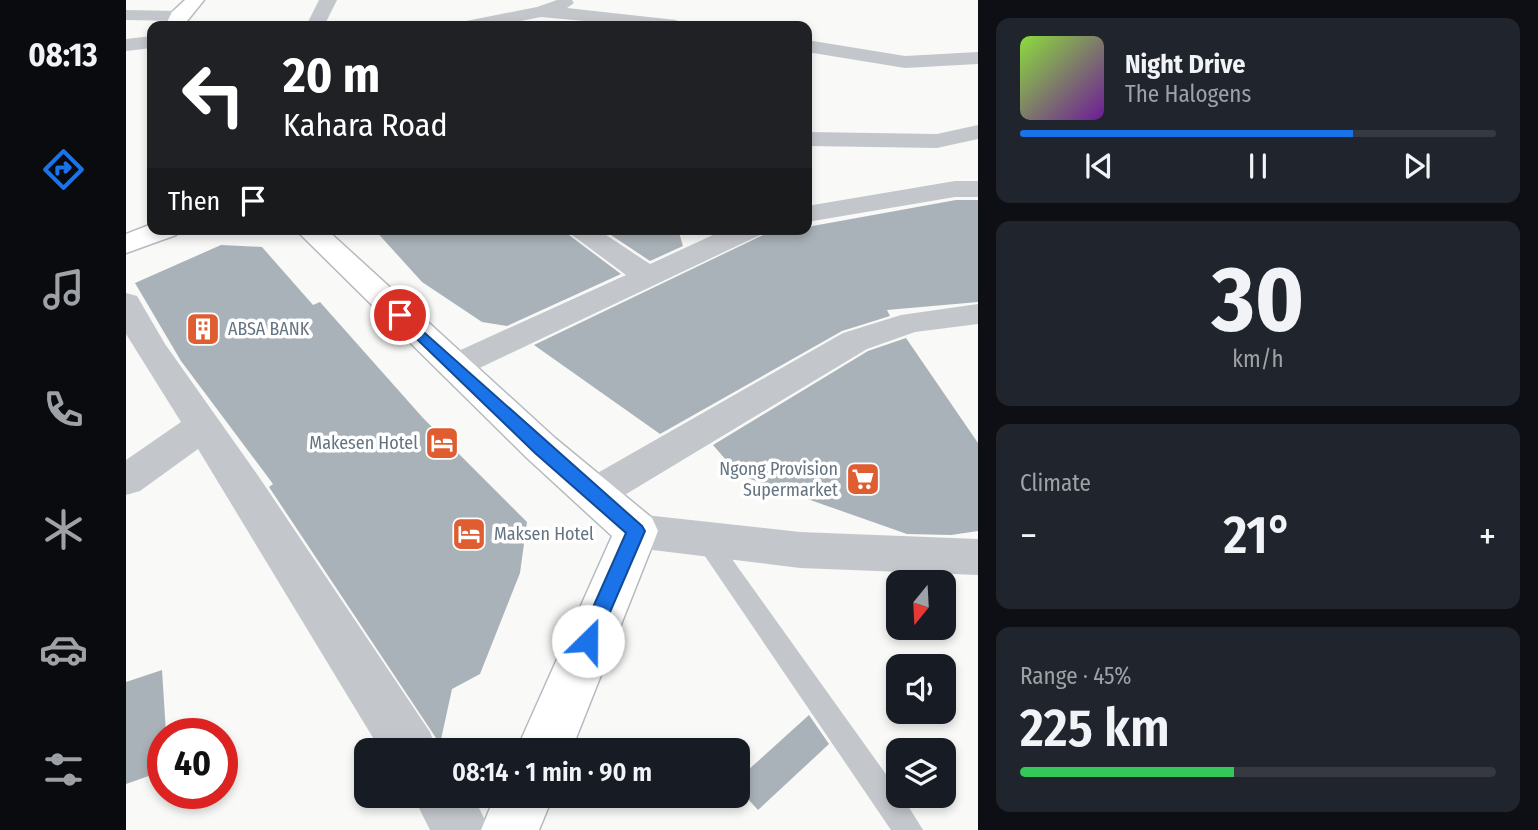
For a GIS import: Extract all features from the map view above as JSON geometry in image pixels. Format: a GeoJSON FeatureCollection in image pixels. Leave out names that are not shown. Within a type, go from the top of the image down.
{"type":"FeatureCollection","features":[{"type":"Feature","properties":{"kind":"street"},"geometry":{"type":"LineString","coordinates":[[126,15],[176,21],[195,0]]}},
{"type":"Feature","properties":{"kind":"street"},"geometry":{"type":"LineString","coordinates":[[318,21],[328,0]]}},
{"type":"Feature","properties":{"kind":"street"},"geometry":{"type":"LineString","coordinates":[[539,19],[572,0]]}},
{"type":"Feature","properties":{"kind":"street"},"geometry":{"type":"LineString","coordinates":[[500,21],[606,16],[641,21]]}},
{"type":"Feature","properties":{"kind":"street"},"geometry":{"type":"LineString","coordinates":[[126,45],[147,43]]}},
{"type":"Feature","properties":{"kind":"street"},"geometry":{"type":"LineString","coordinates":[[812,47],[905,62],[978,58]]}},
{"type":"Feature","properties":{"kind":"street"},"geometry":{"type":"LineString","coordinates":[[812,139],[937,141],[978,132]]}},
{"type":"Feature","properties":{"kind":"street"},"geometry":{"type":"LineString","coordinates":[[812,140],[906,167],[967,189]]}},
{"type":"Feature","properties":{"kind":"street"},"geometry":{"type":"LineString","coordinates":[[812,213],[967,189]]}},
{"type":"Feature","properties":{"kind":"street"},"geometry":{"type":"LineString","coordinates":[[126,244],[150,235]]}},
{"type":"Feature","properties":{"kind":"street"},"geometry":{"type":"LineString","coordinates":[[315,235],[636,531],[800,550],[978,557]]}},
{"type":"Feature","properties":{"kind":"street"},"geometry":{"type":"LineString","coordinates":[[587,235],[647,275]]}},
{"type":"Feature","properties":{"kind":"street"},"geometry":{"type":"LineString","coordinates":[[455,366],[737,235]]}},
{"type":"Feature","properties":{"kind":"street"},"geometry":{"type":"LineString","coordinates":[[126,303],[150,348],[403,738]]}},
{"type":"Feature","properties":{"kind":"street"},"geometry":{"type":"LineString","coordinates":[[594,495],[855,341],[890,326],[923,319],[978,314]]}},
{"type":"Feature","properties":{"kind":"street"},"geometry":{"type":"LineString","coordinates":[[126,480],[203,426]]}},
{"type":"Feature","properties":{"kind":"street"},"geometry":{"type":"LineString","coordinates":[[548,738],[636,531]]}},
{"type":"Feature","properties":{"kind":"street"},"geometry":{"type":"LineString","coordinates":[[448,808],[462,830]]}},
{"type":"Feature","properties":{"kind":"street"},"geometry":{"type":"LineString","coordinates":[[510,830],[519,808]]}},
{"type":"Feature","properties":{"kind":"lane"},"geometry":{"type":"LineString","coordinates":[[706,540],[908,830]]}},
{"type":"Feature","properties":{"kind":"building"},"geometry":{"type":"Polygon","coordinates":[[[956,200],[978,200],[978,302],[887,310],[890,316],[842,331],[660,434],[534,345],[763,235],[812,235],[812,226],[956,200]]]}},
{"type":"Feature","properties":{"kind":"building"},"geometry":{"type":"Polygon","coordinates":[[[379,235],[569,235],[621,274],[507,326],[482,322],[422,282],[379,235]]]}},
{"type":"Feature","properties":{"kind":"building"},"geometry":{"type":"Polygon","coordinates":[[[611,235],[680,235],[683,246],[650,261],[611,235]]]}},
{"type":"Feature","properties":{"kind":"building"},"geometry":{"type":"Polygon","coordinates":[[[221,245],[262,247],[313,305],[320,302],[423,418],[527,522],[520,573],[480,674],[452,689],[441,738],[436,738],[269,487],[273,484],[181,361],[135,283],[221,245]]]}},
{"type":"Feature","properties":{"kind":"building"},"geometry":{"type":"Polygon","coordinates":[[[906,338],[978,443],[978,531],[951,535],[907,534],[739,475],[713,445],[868,351],[906,338]]]}},
{"type":"Feature","properties":{"kind":"building"},"geometry":{"type":"Polygon","coordinates":[[[162,670],[165,718],[147,718],[147,777],[126,784],[126,682],[162,670]]]}},
{"type":"Feature","properties":{"kind":"building"},"geometry":{"type":"Polygon","coordinates":[[[809,715],[829,744],[758,810],[750,801],[750,768],[809,715]]]}},
{"type":"Feature","properties":{"kind":"place","name":"ABSA BANK"},"geometry":{"type":"Point","coordinates":[203,329]}},
{"type":"Feature","properties":{"kind":"place","name":"Makesen Hotel"},"geometry":{"type":"Point","coordinates":[442,443]}},
{"type":"Feature","properties":{"kind":"place","name":"Ngong Provision Supermarket"},"geometry":{"type":"Point","coordinates":[863,479]}},
{"type":"Feature","properties":{"kind":"place","name":"Maksen Hotel"},"geometry":{"type":"Point","coordinates":[469,534]}},
{"type":"Feature","properties":{"kind":"route"},"geometry":{"type":"LineString","coordinates":[[400,315],[541,448],[636,531],[588,641]]}}]}
